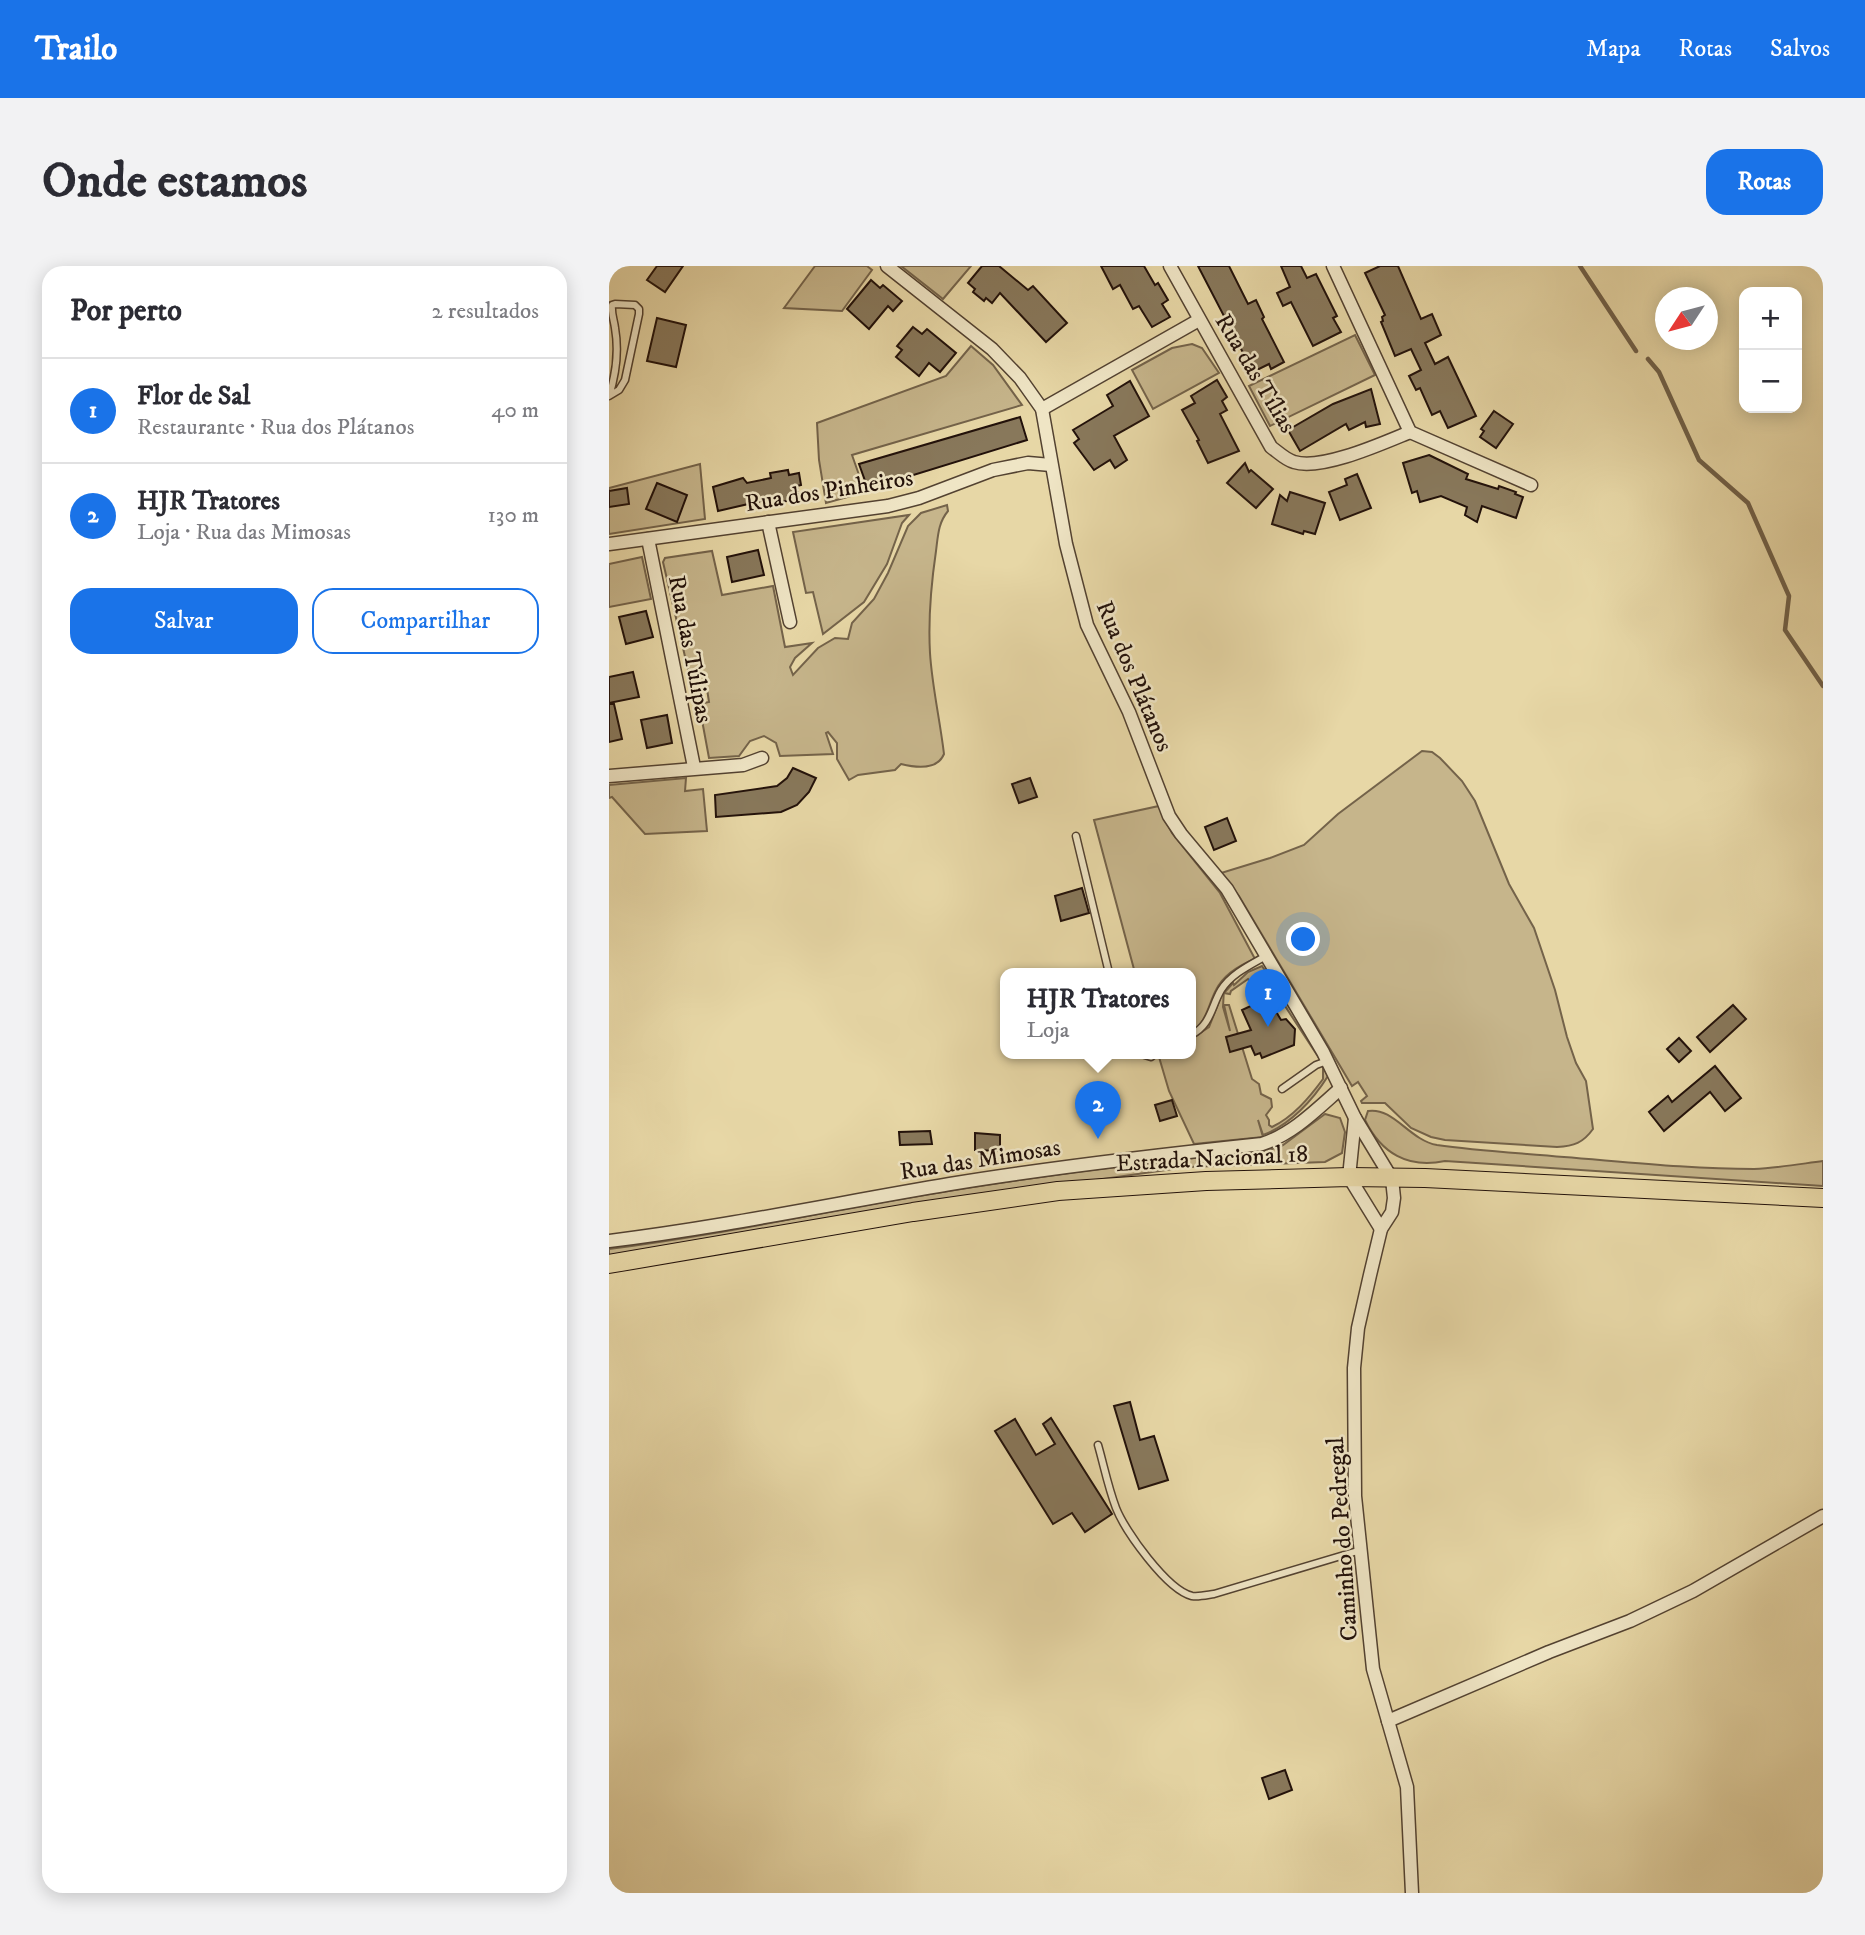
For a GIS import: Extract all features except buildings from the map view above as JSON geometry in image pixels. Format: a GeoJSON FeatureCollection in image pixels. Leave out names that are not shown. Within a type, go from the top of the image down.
{"type":"FeatureCollection","features":[{"type":"Feature","properties":{"kind":"main road","name":"Estrada Nacional 18"},"geometry":{"type":"LineString","coordinates":[[609,1264],[913,1212],[1058,1191],[1206,1181],[1349,1177],[1552,1183],[1823,1198]]}},
{"type":"Feature","properties":{"kind":"street","name":"Rua dos Plátanos"},"geometry":{"type":"LineString","coordinates":[[887,266],[992,349],[1020,378],[1042,409],[1066,544],[1087,625],[1129,712],[1169,816],[1227,889],[1392,1179]]}},
{"type":"Feature","properties":{"kind":"street","name":"Rua das Tílias"},"geometry":{"type":"LineString","coordinates":[[1170,266],[1271,447],[1292,462],[1314,465],[1410,432]]}},
{"type":"Feature","properties":{"kind":"street"},"geometry":{"type":"LineString","coordinates":[[1333,266],[1410,432],[1531,485]]}},
{"type":"Feature","properties":{"kind":"street"},"geometry":{"type":"LineString","coordinates":[[1042,409],[1199,320]]}},
{"type":"Feature","properties":{"kind":"street","name":"Rua dos Pinheiros"},"geometry":{"type":"LineString","coordinates":[[609,544],[888,506],[919,498],[993,470],[1028,463],[1051,465]]}},
{"type":"Feature","properties":{"kind":"street"},"geometry":{"type":"LineString","coordinates":[[768,522],[790,622]]}},
{"type":"Feature","properties":{"kind":"street","name":"Rua das Túlipas"},"geometry":{"type":"LineString","coordinates":[[647,539],[694,767]]}},
{"type":"Feature","properties":{"kind":"street"},"geometry":{"type":"LineString","coordinates":[[609,776],[743,765],[762,758]]}},
{"type":"Feature","properties":{"kind":"street","name":"Rua das Mimosas"},"geometry":{"type":"LineString","coordinates":[[609,1241],[1056,1168],[1262,1144],[1289,1132],[1341,1088]]}},
{"type":"Feature","properties":{"kind":"street"},"geometry":{"type":"LineString","coordinates":[[1355,1118],[1349,1177],[1381,1229]]}},
{"type":"Feature","properties":{"kind":"street","name":"Caminho do Pedregal"},"geometry":{"type":"LineString","coordinates":[[1392,1179],[1392,1212],[1381,1229],[1358,1328],[1354,1368],[1355,1496],[1373,1669],[1406,1787],[1412,1893]]}},
{"type":"Feature","properties":{"kind":"street"},"geometry":{"type":"LineString","coordinates":[[1388,1721],[1549,1652],[1630,1621],[1693,1591],[1823,1516]]}},
{"type":"Feature","properties":{"kind":"lane"},"geometry":{"type":"LineString","coordinates":[[612,305],[635,305],[639,314],[625,380],[619,390],[609,396],[617,359],[612,305]]}},
{"type":"Feature","properties":{"kind":"lane"},"geometry":{"type":"LineString","coordinates":[[1076,835],[1108,968]]}},
{"type":"Feature","properties":{"kind":"lane"},"geometry":{"type":"LineString","coordinates":[[1196,1031],[1205,1025],[1221,990],[1231,978],[1266,956]]}},
{"type":"Feature","properties":{"kind":"lane"},"geometry":{"type":"LineString","coordinates":[[1282,1089],[1316,1065],[1327,1061]]}},
{"type":"Feature","properties":{"kind":"lane"},"geometry":{"type":"LineString","coordinates":[[1098,1445],[1117,1509],[1126,1527],[1166,1578],[1194,1597],[1214,1594],[1361,1550]]}},
{"type":"Feature","properties":{"kind":"shaded area"},"geometry":{"type":"Polygon","coordinates":[[[815,266],[867,266],[872,270],[842,311],[784,308],[815,266]]]}},
{"type":"Feature","properties":{"kind":"shaded area"},"geometry":{"type":"Polygon","coordinates":[[[901,266],[971,266],[943,299],[901,266]]]}},
{"type":"Feature","properties":{"kind":"shaded area"},"geometry":{"type":"Polygon","coordinates":[[[1355,335],[1375,375],[1270,426],[1249,386],[1355,335]]]}},
{"type":"Feature","properties":{"kind":"shaded area"},"geometry":{"type":"Polygon","coordinates":[[[1192,344],[1202,348],[1219,373],[1153,409],[1132,370],[1172,348],[1192,344]]]}},
{"type":"Feature","properties":{"kind":"shaded area"},"geometry":{"type":"Polygon","coordinates":[[[971,346],[993,365],[1022,405],[852,455],[865,492],[826,503],[819,460],[817,423],[946,376],[971,346]]]}},
{"type":"Feature","properties":{"kind":"shaded area"},"geometry":{"type":"Polygon","coordinates":[[[700,464],[705,519],[609,534],[609,488],[700,464]]]}},
{"type":"Feature","properties":{"kind":"shaded area"},"geometry":{"type":"Polygon","coordinates":[[[947,505],[948,511],[938,535],[929,640],[944,754],[941,759],[924,766],[901,764],[895,770],[858,775],[849,780],[837,759],[837,743],[828,732],[826,733],[833,754],[780,756],[776,743],[764,736],[750,741],[739,756],[709,758],[699,704],[709,702],[707,689],[693,691],[663,562],[665,558],[712,551],[722,595],[773,586],[785,647],[812,643],[795,658],[790,667],[793,675],[818,648],[835,638],[848,639],[852,623],[874,599],[888,573],[908,526],[921,513],[947,505]]]}},
{"type":"Feature","properties":{"kind":"shaded area"},"geometry":{"type":"Polygon","coordinates":[[[909,515],[902,523],[887,564],[864,602],[823,634],[813,592],[806,593],[793,532],[909,515]]]}},
{"type":"Feature","properties":{"kind":"shaded area"},"geometry":{"type":"Polygon","coordinates":[[[642,557],[651,599],[609,607],[609,564],[642,557]]]}},
{"type":"Feature","properties":{"kind":"shaded area"},"geometry":{"type":"Polygon","coordinates":[[[1422,751],[1432,752],[1440,758],[1462,781],[1475,801],[1509,884],[1534,928],[1555,990],[1567,1037],[1586,1081],[1593,1129],[1578,1143],[1557,1147],[1445,1140],[1411,1128],[1385,1103],[1362,1103],[1367,1096],[1358,1082],[1352,1086],[1239,896],[1221,873],[1304,845],[1338,814],[1422,751]]]}},
{"type":"Feature","properties":{"kind":"shaded area"},"geometry":{"type":"Polygon","coordinates":[[[686,778],[685,791],[703,789],[707,831],[645,834],[612,797],[609,798],[609,785],[686,778]]]}},
{"type":"Feature","properties":{"kind":"shaded area"},"geometry":{"type":"Polygon","coordinates":[[[1159,806],[1172,833],[1220,893],[1255,959],[1238,967],[1223,979],[1204,1018],[1196,1028],[1196,968],[1134,968],[1094,820],[1159,806]]]}},
{"type":"Feature","properties":{"kind":"shaded area"},"geometry":{"type":"Polygon","coordinates":[[[1262,966],[1319,1058],[1266,977],[1253,985],[1248,979],[1230,994],[1224,993],[1248,972],[1262,966]]]}},
{"type":"Feature","properties":{"kind":"shaded area"},"geometry":{"type":"Polygon","coordinates":[[[1224,989],[1223,1007],[1230,1031],[1224,1005],[1229,1005],[1252,1079],[1259,1084],[1261,1094],[1271,1099],[1272,1107],[1266,1115],[1272,1127],[1306,1100],[1323,1079],[1323,1067],[1328,1076],[1308,1103],[1273,1131],[1263,1135],[1258,1120],[1263,1137],[1194,1144],[1169,1091],[1160,1059],[1196,1059],[1196,1036],[1209,1027],[1224,989]]]}},
{"type":"Feature","properties":{"kind":"shaded area"},"geometry":{"type":"Polygon","coordinates":[[[1368,1111],[1386,1114],[1427,1142],[1468,1149],[1730,1169],[1823,1161],[1823,1186],[1445,1161],[1419,1163],[1397,1156],[1379,1141],[1365,1120],[1368,1111]]]}},
{"type":"Feature","properties":{"kind":"shaded area"},"geometry":{"type":"Polygon","coordinates":[[[1325,1114],[1340,1118],[1345,1132],[1342,1153],[1325,1162],[1187,1167],[1054,1186],[609,1259],[609,1249],[700,1236],[953,1190],[1109,1168],[1266,1151],[1283,1145],[1325,1114]]]}},
{"type":"Feature","properties":{"kind":"waterway"},"geometry":{"type":"LineString","coordinates":[[1580,266],[1636,351]]}},
{"type":"Feature","properties":{"kind":"waterway"},"geometry":{"type":"LineString","coordinates":[[1648,359],[1659,372],[1699,460],[1748,503],[1789,596],[1785,630],[1823,686]]}},
{"type":"Feature","properties":{"kind":"place","name":"Flor de Sal"},"geometry":{"type":"Point","coordinates":[1268,1027]}},
{"type":"Feature","properties":{"kind":"place","name":"HJR Tratores"},"geometry":{"type":"Point","coordinates":[1098,1139]}}]}
